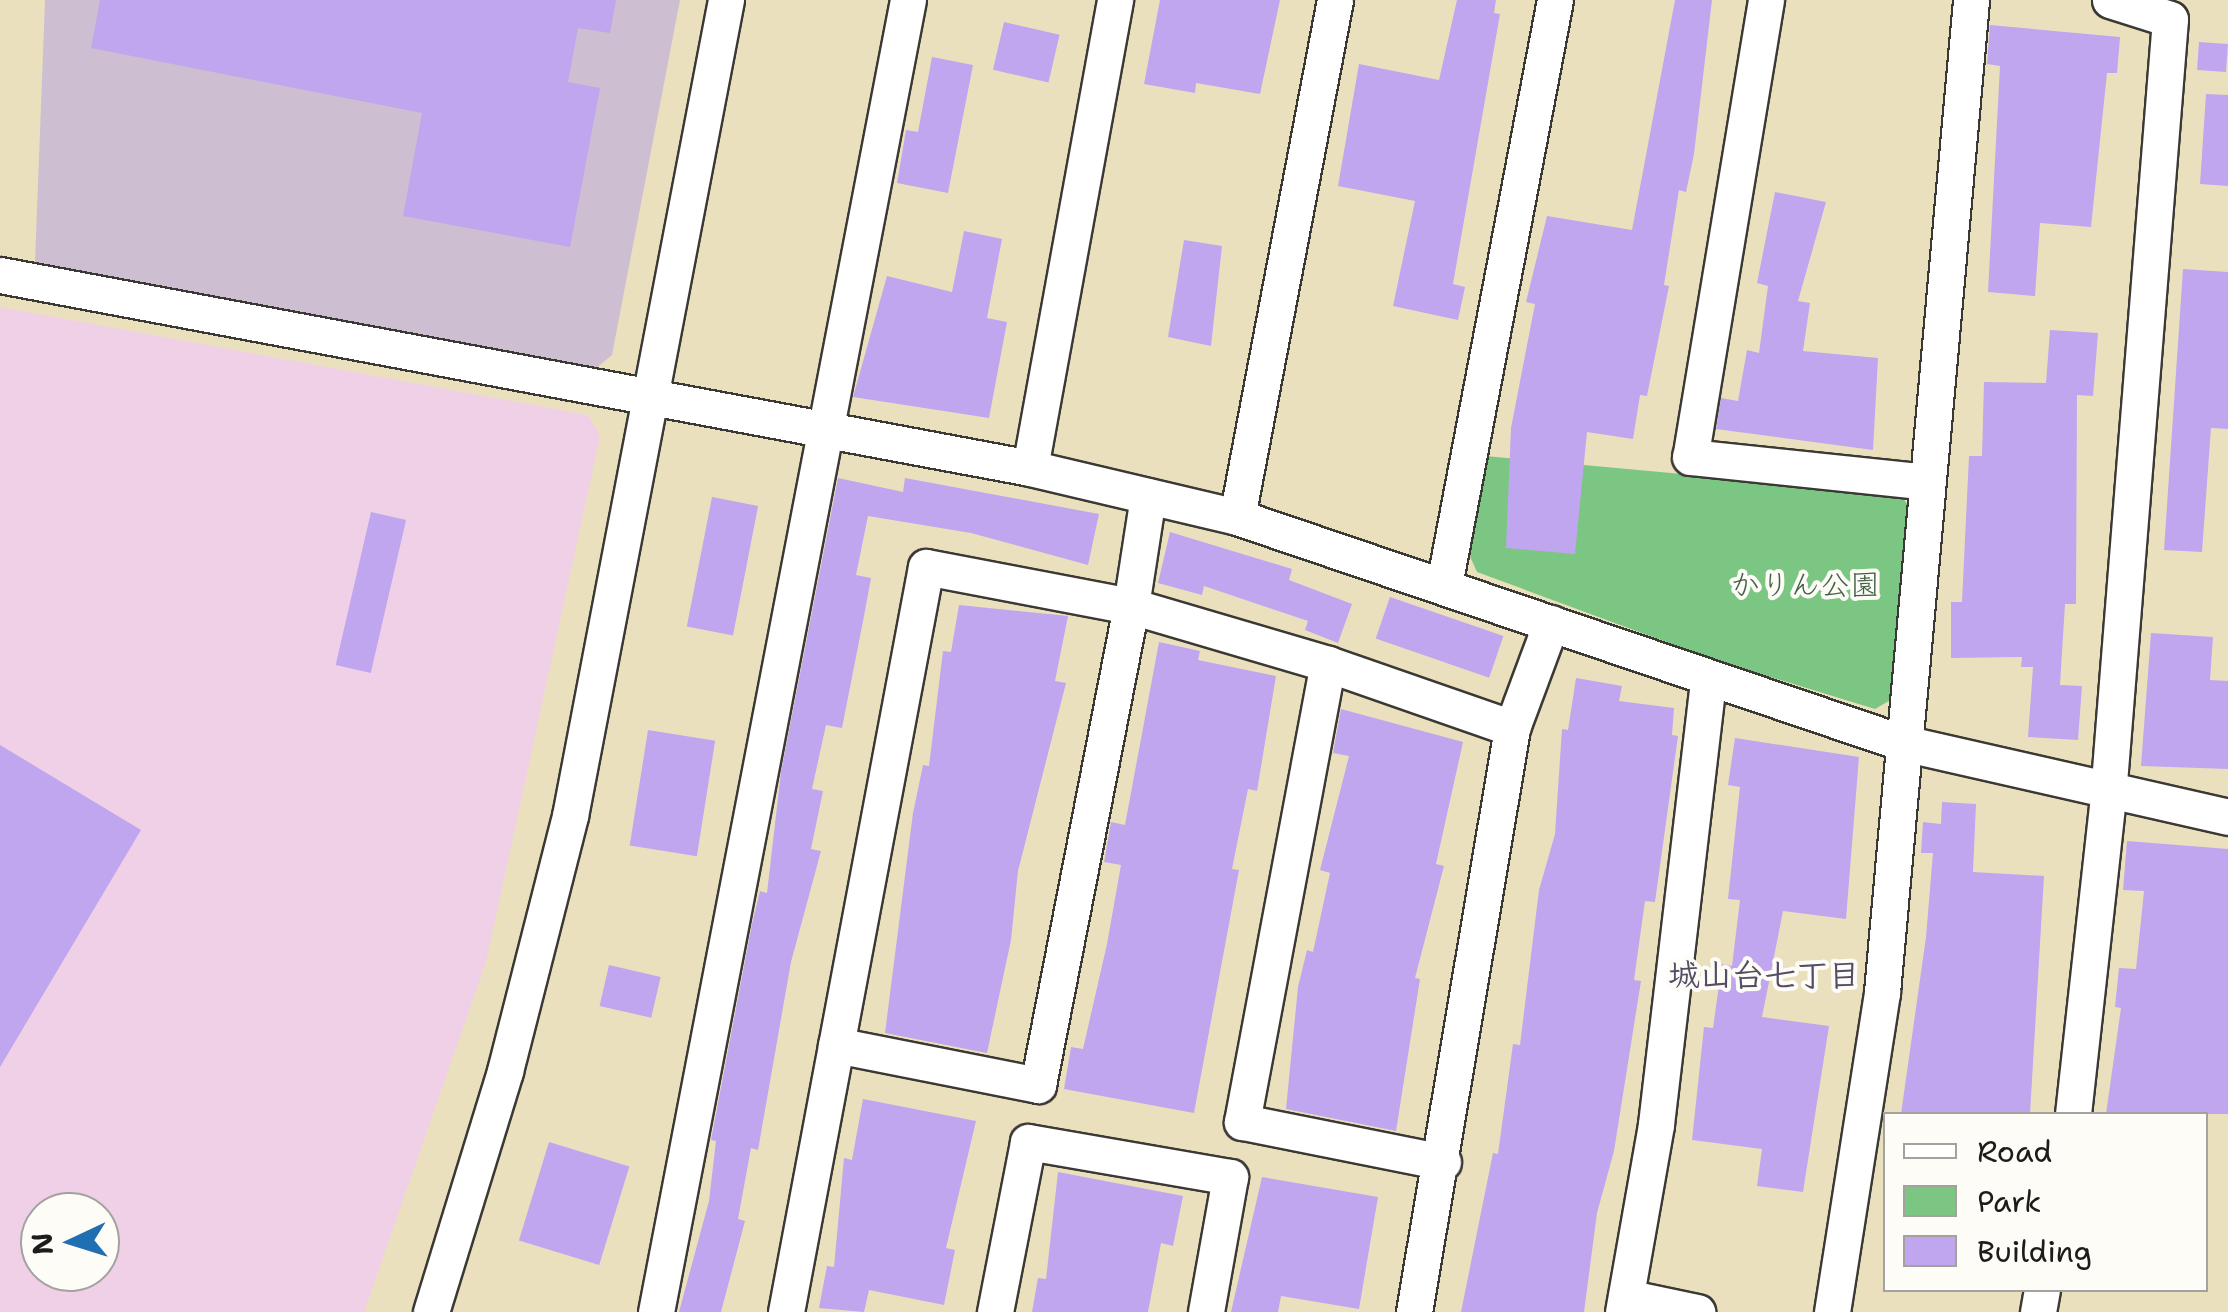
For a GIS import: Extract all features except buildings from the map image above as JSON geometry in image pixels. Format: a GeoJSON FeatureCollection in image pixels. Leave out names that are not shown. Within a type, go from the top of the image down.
{"type":"FeatureCollection","features":[{"type":"Feature","properties":{"kind":"street"},"geometry":{"type":"LineString","coordinates":[[431,1312],[505,1070],[570,816],[726,0]]}},
{"type":"Feature","properties":{"kind":"street"},"geometry":{"type":"LineString","coordinates":[[656,1312],[908,0]]}},
{"type":"Feature","properties":{"kind":"street"},"geometry":{"type":"LineString","coordinates":[[1030,468],[1115,0]]}},
{"type":"Feature","properties":{"kind":"street"},"geometry":{"type":"LineString","coordinates":[[1237,517],[1335,0]]}},
{"type":"Feature","properties":{"kind":"street"},"geometry":{"type":"LineString","coordinates":[[1444,584],[1555,0]]}},
{"type":"Feature","properties":{"kind":"street"},"geometry":{"type":"LineString","coordinates":[[1766,0],[1690,457],[1927,482]]}},
{"type":"Feature","properties":{"kind":"street"},"geometry":{"type":"LineString","coordinates":[[1832,1312],[1882,992],[1971,0]]}},
{"type":"Feature","properties":{"kind":"street"},"geometry":{"type":"LineString","coordinates":[[2072,1112],[2108,795],[2170,19],[2110,0]]}},
{"type":"Feature","properties":{"kind":"street"},"geometry":{"type":"LineString","coordinates":[[0,275],[827,428],[1030,468],[1237,517],[1904,743],[2108,795],[2228,818]]}},
{"type":"Feature","properties":{"kind":"street"},"geometry":{"type":"LineString","coordinates":[[836,1046],[1038,1085],[1131,606],[1148,496]]}},
{"type":"Feature","properties":{"kind":"street"},"geometry":{"type":"LineString","coordinates":[[786,1312],[926,567],[1131,606],[1328,664],[1512,728]]}},
{"type":"Feature","properties":{"kind":"street"},"geometry":{"type":"LineString","coordinates":[[1414,1312],[1443,1162],[1512,728],[1551,623]]}},
{"type":"Feature","properties":{"kind":"street"},"geometry":{"type":"LineString","coordinates":[[1328,664],[1242,1122],[1443,1162]]}},
{"type":"Feature","properties":{"kind":"street"},"geometry":{"type":"LineString","coordinates":[[1698,1312],[1625,1304],[1656,1124],[1708,678]]}},
{"type":"Feature","properties":{"kind":"street"},"geometry":{"type":"LineString","coordinates":[[995,1312],[1028,1142],[1230,1177],[1206,1312]]}},
{"type":"Feature","properties":{"kind":"shaded area"},"geometry":{"type":"Polygon","coordinates":[[[45,0],[680,0],[612,355],[595,369],[35,262],[45,0]]]}},
{"type":"Feature","properties":{"kind":"shaded area"},"geometry":{"type":"Polygon","coordinates":[[[0,307],[588,415],[600,436],[486,962],[364,1312],[0,1312],[0,307]]]}},
{"type":"Feature","properties":{"kind":"green space","name":"かりん公園"},"geometry":{"type":"Polygon","coordinates":[[[1485,456],[1900,494],[1910,508],[1894,698],[1875,709],[1715,660],[1477,572],[1468,552],[1485,456]]]}},
{"type":"Feature","properties":{"kind":"district","name":"城山台七丁目"},"geometry":{"type":"Point","coordinates":[1764,975]}}]}
